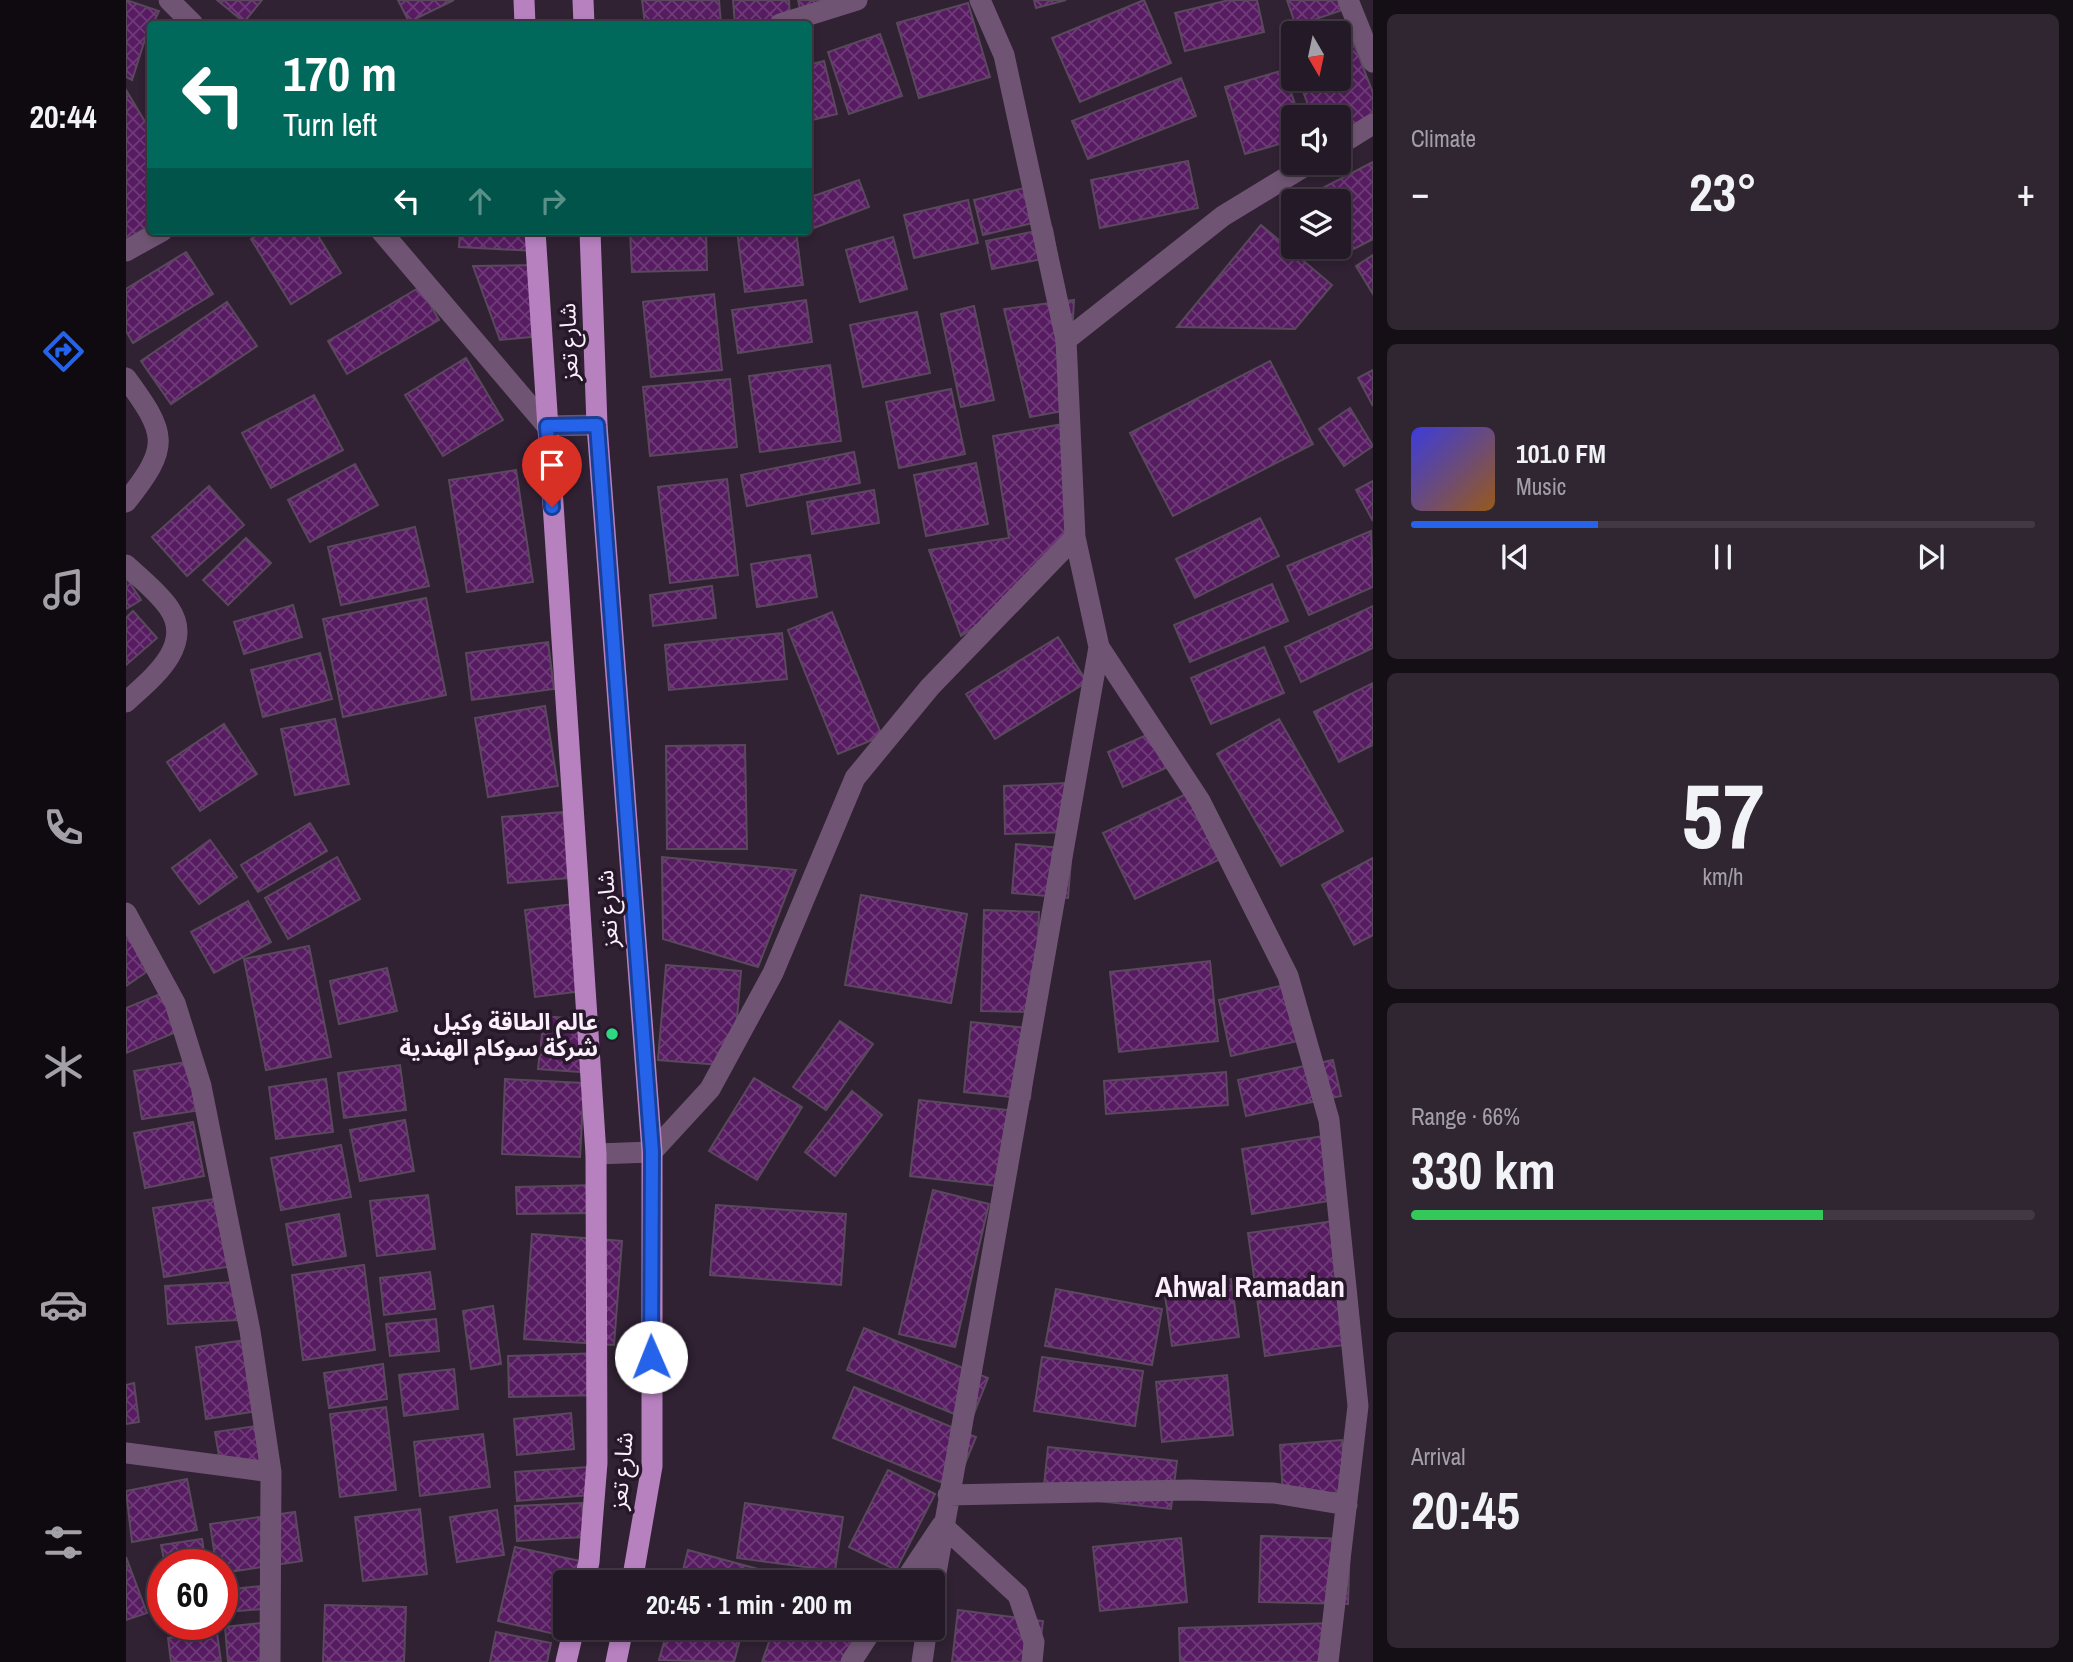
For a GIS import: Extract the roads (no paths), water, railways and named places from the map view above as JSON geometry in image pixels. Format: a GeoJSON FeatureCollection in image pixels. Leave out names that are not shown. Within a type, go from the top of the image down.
{"type":"FeatureCollection","features":[{"type":"Feature","properties":{"kind":"main road"},"geometry":{"type":"LineString","coordinates":[[524,0],[525,21]]}},
{"type":"Feature","properties":{"kind":"main road"},"geometry":{"type":"LineString","coordinates":[[583,0],[584,21]]}},
{"type":"Feature","properties":{"kind":"main road","name":"شارع تعز"},"geometry":{"type":"LineString","coordinates":[[535,235],[596,1154],[597,1462],[587,1570]]}},
{"type":"Feature","properties":{"kind":"main road","name":"شارع تعز"},"geometry":{"type":"LineString","coordinates":[[590,235],[597,425],[652,1152],[652,1466],[634,1570]]}},
{"type":"Feature","properties":{"kind":"main road"},"geometry":{"type":"LineString","coordinates":[[566,1662],[571,1640]]}},
{"type":"Feature","properties":{"kind":"main road"},"geometry":{"type":"LineString","coordinates":[[616,1662],[621,1640]]}},
{"type":"Feature","properties":{"kind":"street"},"geometry":{"type":"LineString","coordinates":[[169,0],[189,21]]}},
{"type":"Feature","properties":{"kind":"street"},"geometry":{"type":"LineString","coordinates":[[790,21],[857,0]]}},
{"type":"Feature","properties":{"kind":"street"},"geometry":{"type":"LineString","coordinates":[[980,0],[1004,55],[1066,340],[1075,537],[1099,646],[1200,801],[1288,976],[1328,1120],[1358,1406],[1328,1662]]}},
{"type":"Feature","properties":{"kind":"street"},"geometry":{"type":"LineString","coordinates":[[1348,0],[1373,62]]}},
{"type":"Feature","properties":{"kind":"street"},"geometry":{"type":"LineString","coordinates":[[1351,138],[1373,124]]}},
{"type":"Feature","properties":{"kind":"street"},"geometry":{"type":"LineString","coordinates":[[1066,340],[1223,216],[1290,175]]}},
{"type":"Feature","properties":{"kind":"street"},"geometry":{"type":"LineString","coordinates":[[126,251],[155,235]]}},
{"type":"Feature","properties":{"kind":"street"},"geometry":{"type":"LineString","coordinates":[[384,235],[547,426],[597,425]]}},
{"type":"Feature","properties":{"kind":"street"},"geometry":{"type":"LineString","coordinates":[[126,378],[154,416],[160,444],[151,471],[126,502]]}},
{"type":"Feature","properties":{"kind":"street"},"geometry":{"type":"LineString","coordinates":[[596,1154],[652,1152],[710,1089],[773,974],[855,778],[930,687],[1075,537]]}},
{"type":"Feature","properties":{"kind":"street"},"geometry":{"type":"LineString","coordinates":[[126,565],[170,609],[178,633],[169,659],[126,702]]}},
{"type":"Feature","properties":{"kind":"street"},"geometry":{"type":"LineString","coordinates":[[936,1570],[1099,646]]}},
{"type":"Feature","properties":{"kind":"street"},"geometry":{"type":"LineString","coordinates":[[126,913],[175,1003],[201,1086],[250,1331],[271,1472],[270,1662]]}},
{"type":"Feature","properties":{"kind":"street"},"geometry":{"type":"LineString","coordinates":[[126,1453],[271,1472]]}},
{"type":"Feature","properties":{"kind":"street"},"geometry":{"type":"LineString","coordinates":[[947,1495],[1190,1490],[1274,1493],[1347,1505]]}},
{"type":"Feature","properties":{"kind":"street"},"geometry":{"type":"LineString","coordinates":[[912,1570],[942,1525]]}},
{"type":"Feature","properties":{"kind":"street"},"geometry":{"type":"LineString","coordinates":[[942,1525],[1018,1595],[1034,1642],[1032,1662]]}},
{"type":"Feature","properties":{"kind":"street"},"geometry":{"type":"LineString","coordinates":[[851,1662],[865,1640]]}},
{"type":"Feature","properties":{"kind":"street"},"geometry":{"type":"LineString","coordinates":[[922,1662],[925,1640]]}},
{"type":"Feature","properties":{"kind":"place","name":"عالم الطاقة وكيل شركة سوكام الهندية"},"geometry":{"type":"Point","coordinates":[612,1034]}},
{"type":"Feature","properties":{"kind":"district","name":"Ahwal Ramadan"},"geometry":{"type":"Point","coordinates":[1250,1286]}}]}
